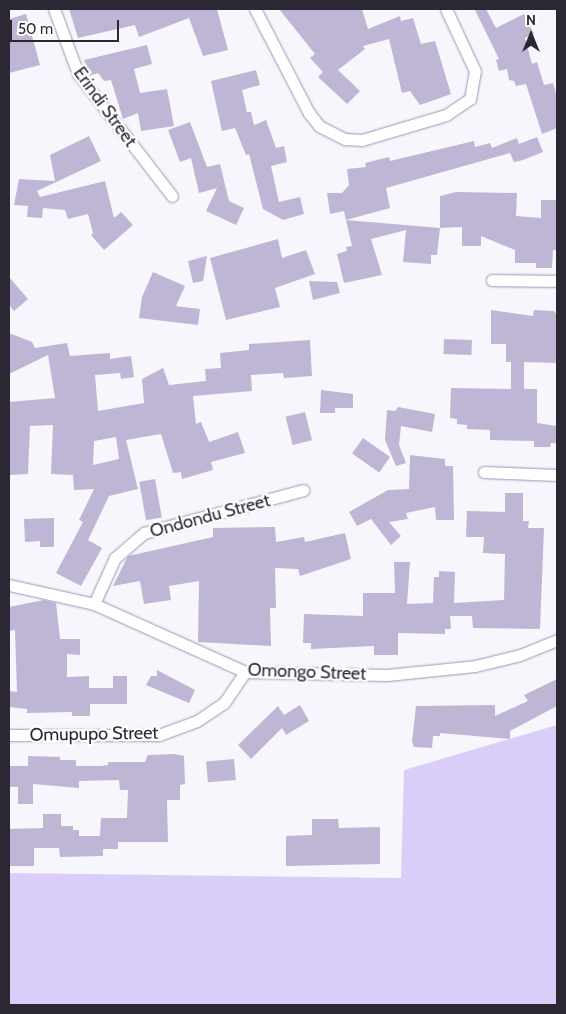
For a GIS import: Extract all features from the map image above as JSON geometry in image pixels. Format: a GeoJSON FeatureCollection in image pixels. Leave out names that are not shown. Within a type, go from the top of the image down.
{"type":"FeatureCollection","features":[{"type":"Feature","properties":{"kind":"street","name":"Erindi Street"},"geometry":{"type":"LineString","coordinates":[[54,9],[78,74],[172,196]]}},
{"type":"Feature","properties":{"kind":"street"},"geometry":{"type":"LineString","coordinates":[[255,9],[309,114],[319,126],[345,139],[362,140],[446,115],[470,99],[475,71],[446,9]]}},
{"type":"Feature","properties":{"kind":"street"},"geometry":{"type":"LineString","coordinates":[[492,280],[557,281]]}},
{"type":"Feature","properties":{"kind":"street"},"geometry":{"type":"LineString","coordinates":[[484,472],[557,475]]}},
{"type":"Feature","properties":{"kind":"street","name":"Ondondu Street"},"geometry":{"type":"LineString","coordinates":[[94,604],[115,558],[144,533],[303,490]]}},
{"type":"Feature","properties":{"kind":"street","name":"Omongo Street"},"geometry":{"type":"LineString","coordinates":[[9,585],[94,604],[245,672],[387,675],[475,666],[520,655],[557,640]]}},
{"type":"Feature","properties":{"kind":"street","name":"Omupupo Street"},"geometry":{"type":"LineString","coordinates":[[9,735],[159,735],[197,721],[224,703],[245,672]]}},
{"type":"Feature","properties":{"kind":"shaded area"},"geometry":{"type":"Polygon","coordinates":[[[557,725],[557,1005],[9,1005],[9,873],[401,878],[404,770],[557,725]]]}},
{"type":"Feature","properties":{"kind":"building"},"geometry":{"type":"Polygon","coordinates":[[[69,9],[217,9],[228,50],[203,56],[189,18],[139,37],[135,25],[78,38],[69,9]]]}},
{"type":"Feature","properties":{"kind":"building"},"geometry":{"type":"Polygon","coordinates":[[[279,9],[362,9],[368,29],[400,16],[401,21],[413,18],[421,44],[435,41],[451,94],[420,105],[410,91],[402,93],[389,39],[363,46],[365,49],[338,70],[360,91],[347,104],[318,77],[323,72],[310,58],[315,54],[279,9]]]}},
{"type":"Feature","properties":{"kind":"building"},"geometry":{"type":"Polygon","coordinates":[[[486,9],[496,28],[524,14],[534,34],[525,38],[532,64],[537,62],[544,85],[553,83],[557,97],[557,128],[542,134],[526,84],[516,86],[514,81],[509,80],[507,69],[499,71],[496,60],[499,59],[475,10],[486,9]]]}},
{"type":"Feature","properties":{"kind":"building"},"geometry":{"type":"Polygon","coordinates":[[[26,14],[40,65],[9,73],[9,19],[26,14]]]}},
{"type":"Feature","properties":{"kind":"building"},"geometry":{"type":"Polygon","coordinates":[[[147,45],[152,64],[134,69],[140,93],[167,89],[174,126],[141,131],[138,113],[123,119],[111,80],[104,81],[98,73],[89,76],[84,60],[147,45]]]}},
{"type":"Feature","properties":{"kind":"building"},"geometry":{"type":"Polygon","coordinates":[[[256,70],[260,85],[242,90],[247,112],[251,112],[254,125],[266,120],[276,148],[284,146],[287,162],[271,166],[279,202],[300,197],[304,214],[283,220],[263,209],[249,154],[246,155],[235,128],[222,131],[211,81],[256,70]]]}},
{"type":"Feature","properties":{"kind":"building"},"geometry":{"type":"Polygon","coordinates":[[[190,122],[207,167],[220,164],[229,201],[244,208],[236,225],[206,211],[217,188],[199,193],[191,158],[180,162],[168,130],[190,122]]]}},
{"type":"Feature","properties":{"kind":"building"},"geometry":{"type":"Polygon","coordinates":[[[89,136],[101,161],[37,191],[40,197],[105,181],[114,218],[121,212],[133,225],[104,250],[91,235],[93,233],[88,214],[68,219],[65,210],[43,208],[42,218],[27,217],[28,206],[14,205],[19,179],[55,181],[50,155],[89,136]]]}},
{"type":"Feature","properties":{"kind":"building"},"geometry":{"type":"Polygon","coordinates":[[[537,137],[543,152],[514,162],[510,153],[386,188],[390,208],[346,220],[344,211],[330,214],[327,193],[342,193],[349,185],[347,169],[366,167],[365,163],[389,157],[390,161],[474,141],[475,147],[490,143],[492,148],[517,138],[519,144],[537,137]]]}},
{"type":"Feature","properties":{"kind":"building"},"geometry":{"type":"Polygon","coordinates":[[[456,192],[517,193],[516,216],[541,218],[541,200],[557,200],[557,250],[553,250],[552,268],[536,268],[536,263],[515,263],[515,250],[481,236],[481,246],[462,246],[462,227],[440,228],[440,196],[456,192]]]}},
{"type":"Feature","properties":{"kind":"building"},"geometry":{"type":"Polygon","coordinates":[[[346,220],[440,228],[437,255],[431,255],[431,264],[403,262],[406,230],[371,239],[382,275],[344,283],[337,254],[347,251],[346,247],[352,246],[346,220]]]}},
{"type":"Feature","properties":{"kind":"building"},"geometry":{"type":"Polygon","coordinates":[[[278,239],[282,258],[306,250],[315,274],[275,288],[280,307],[226,320],[210,258],[278,239]]]}},
{"type":"Feature","properties":{"kind":"building"},"geometry":{"type":"Polygon","coordinates":[[[207,256],[203,281],[193,283],[188,261],[207,256]]]}},
{"type":"Feature","properties":{"kind":"building"},"geometry":{"type":"Polygon","coordinates":[[[153,272],[185,286],[176,306],[200,309],[198,325],[139,318],[142,297],[153,272]]]}},
{"type":"Feature","properties":{"kind":"building"},"geometry":{"type":"Polygon","coordinates":[[[9,277],[28,299],[14,311],[9,305],[9,277]]]}},
{"type":"Feature","properties":{"kind":"building"},"geometry":{"type":"Polygon","coordinates":[[[309,281],[337,282],[340,293],[313,300],[309,281]]]}},
{"type":"Feature","properties":{"kind":"building"},"geometry":{"type":"Polygon","coordinates":[[[491,310],[533,316],[534,310],[554,311],[557,315],[557,363],[524,362],[524,389],[537,389],[537,423],[557,426],[557,443],[551,443],[550,447],[534,447],[534,441],[490,440],[490,430],[467,429],[467,425],[457,424],[457,419],[450,418],[451,388],[511,389],[511,362],[506,362],[506,344],[491,344],[491,310]]]}},
{"type":"Feature","properties":{"kind":"building"},"geometry":{"type":"Polygon","coordinates":[[[9,333],[32,342],[35,348],[67,343],[70,356],[110,353],[110,359],[131,356],[134,377],[121,379],[120,373],[95,375],[98,411],[144,403],[142,379],[163,368],[169,385],[206,381],[205,369],[221,368],[220,353],[249,350],[249,344],[310,340],[312,376],[284,378],[283,373],[251,375],[252,391],[193,396],[196,424],[201,422],[209,442],[238,432],[245,453],[211,462],[213,470],[182,479],[181,472],[173,473],[161,434],[126,440],[138,489],[109,496],[88,540],[102,548],[81,586],[56,573],[83,522],[79,520],[94,489],[74,490],[73,475],[51,474],[53,425],[30,426],[28,474],[9,475],[9,402],[55,398],[48,355],[9,374],[9,333]],[[116,437],[94,441],[93,465],[119,459],[116,437]]]}},
{"type":"Feature","properties":{"kind":"building"},"geometry":{"type":"Polygon","coordinates":[[[444,339],[472,340],[471,355],[443,354],[444,339]]]}},
{"type":"Feature","properties":{"kind":"building"},"geometry":{"type":"Polygon","coordinates":[[[321,390],[353,394],[353,408],[335,408],[335,413],[320,413],[321,390]]]}},
{"type":"Feature","properties":{"kind":"building"},"geometry":{"type":"Polygon","coordinates":[[[398,407],[435,414],[432,432],[401,426],[399,445],[406,463],[396,466],[385,440],[387,410],[395,411],[398,407]]]}},
{"type":"Feature","properties":{"kind":"building"},"geometry":{"type":"Polygon","coordinates":[[[305,412],[312,440],[293,445],[286,417],[305,412]]]}},
{"type":"Feature","properties":{"kind":"building"},"geometry":{"type":"Polygon","coordinates":[[[363,438],[390,457],[379,472],[352,454],[363,438]]]}},
{"type":"Feature","properties":{"kind":"building"},"geometry":{"type":"Polygon","coordinates":[[[410,455],[445,459],[445,466],[453,466],[454,520],[436,520],[435,507],[406,513],[408,519],[389,522],[401,536],[391,545],[371,519],[357,526],[349,512],[388,490],[409,489],[410,455]]]}},
{"type":"Feature","properties":{"kind":"building"},"geometry":{"type":"Polygon","coordinates":[[[155,479],[162,517],[146,520],[139,482],[155,479]]]}},
{"type":"Feature","properties":{"kind":"building"},"geometry":{"type":"Polygon","coordinates":[[[505,493],[523,493],[523,521],[529,521],[528,528],[544,528],[540,629],[473,628],[472,616],[450,616],[451,629],[445,629],[445,634],[398,633],[398,655],[374,655],[374,646],[311,649],[311,643],[303,643],[304,614],[363,616],[363,593],[395,593],[394,562],[410,562],[407,604],[433,603],[434,577],[439,577],[439,571],[455,572],[454,603],[504,600],[505,554],[483,553],[484,537],[466,537],[467,511],[505,512],[505,493]]]}},
{"type":"Feature","properties":{"kind":"building"},"geometry":{"type":"Polygon","coordinates":[[[54,518],[54,547],[40,547],[40,541],[25,542],[24,519],[54,518]]]}},
{"type":"Feature","properties":{"kind":"building"},"geometry":{"type":"Polygon","coordinates":[[[275,527],[276,542],[304,537],[305,542],[345,533],[351,559],[300,576],[298,569],[275,568],[276,608],[270,608],[271,646],[198,642],[199,581],[169,586],[171,600],[144,604],[140,581],[113,586],[128,556],[213,537],[213,528],[275,527]]]}},
{"type":"Feature","properties":{"kind":"building"},"geometry":{"type":"Polygon","coordinates":[[[44,600],[56,603],[60,639],[80,639],[80,655],[67,654],[67,677],[89,676],[89,688],[113,688],[113,676],[127,676],[127,704],[90,704],[90,716],[72,716],[72,712],[27,713],[27,709],[9,707],[9,691],[17,692],[15,630],[9,631],[9,607],[44,600]]]}},
{"type":"Feature","properties":{"kind":"building"},"geometry":{"type":"Polygon","coordinates":[[[157,670],[195,690],[189,703],[146,685],[151,676],[157,676],[157,670]]]}},
{"type":"Feature","properties":{"kind":"building"},"geometry":{"type":"Polygon","coordinates":[[[557,679],[557,706],[510,731],[510,739],[440,733],[440,736],[433,736],[432,748],[414,747],[412,742],[416,706],[495,705],[495,716],[528,701],[524,695],[557,679]]]}},
{"type":"Feature","properties":{"kind":"building"},"geometry":{"type":"Polygon","coordinates":[[[300,705],[309,721],[286,735],[282,728],[251,759],[238,745],[278,706],[284,715],[300,705]]]}},
{"type":"Feature","properties":{"kind":"building"},"geometry":{"type":"Polygon","coordinates":[[[174,754],[184,756],[185,784],[180,785],[180,800],[167,800],[168,842],[118,842],[118,849],[103,849],[103,856],[60,857],[59,848],[34,848],[34,866],[9,866],[9,829],[43,828],[43,814],[61,814],[61,826],[73,826],[73,830],[79,830],[79,836],[100,836],[101,818],[127,818],[128,790],[120,790],[119,780],[79,781],[79,788],[33,784],[33,804],[18,804],[18,787],[9,787],[9,766],[28,766],[28,756],[60,757],[60,760],[76,760],[76,766],[101,766],[108,765],[108,762],[145,762],[148,755],[174,754]]]}},
{"type":"Feature","properties":{"kind":"building"},"geometry":{"type":"Polygon","coordinates":[[[234,759],[236,780],[208,782],[206,761],[234,759]]]}},
{"type":"Feature","properties":{"kind":"building"},"geometry":{"type":"Polygon","coordinates":[[[312,819],[338,819],[339,828],[380,827],[380,864],[286,866],[286,836],[312,835],[312,819]]]}}]}
